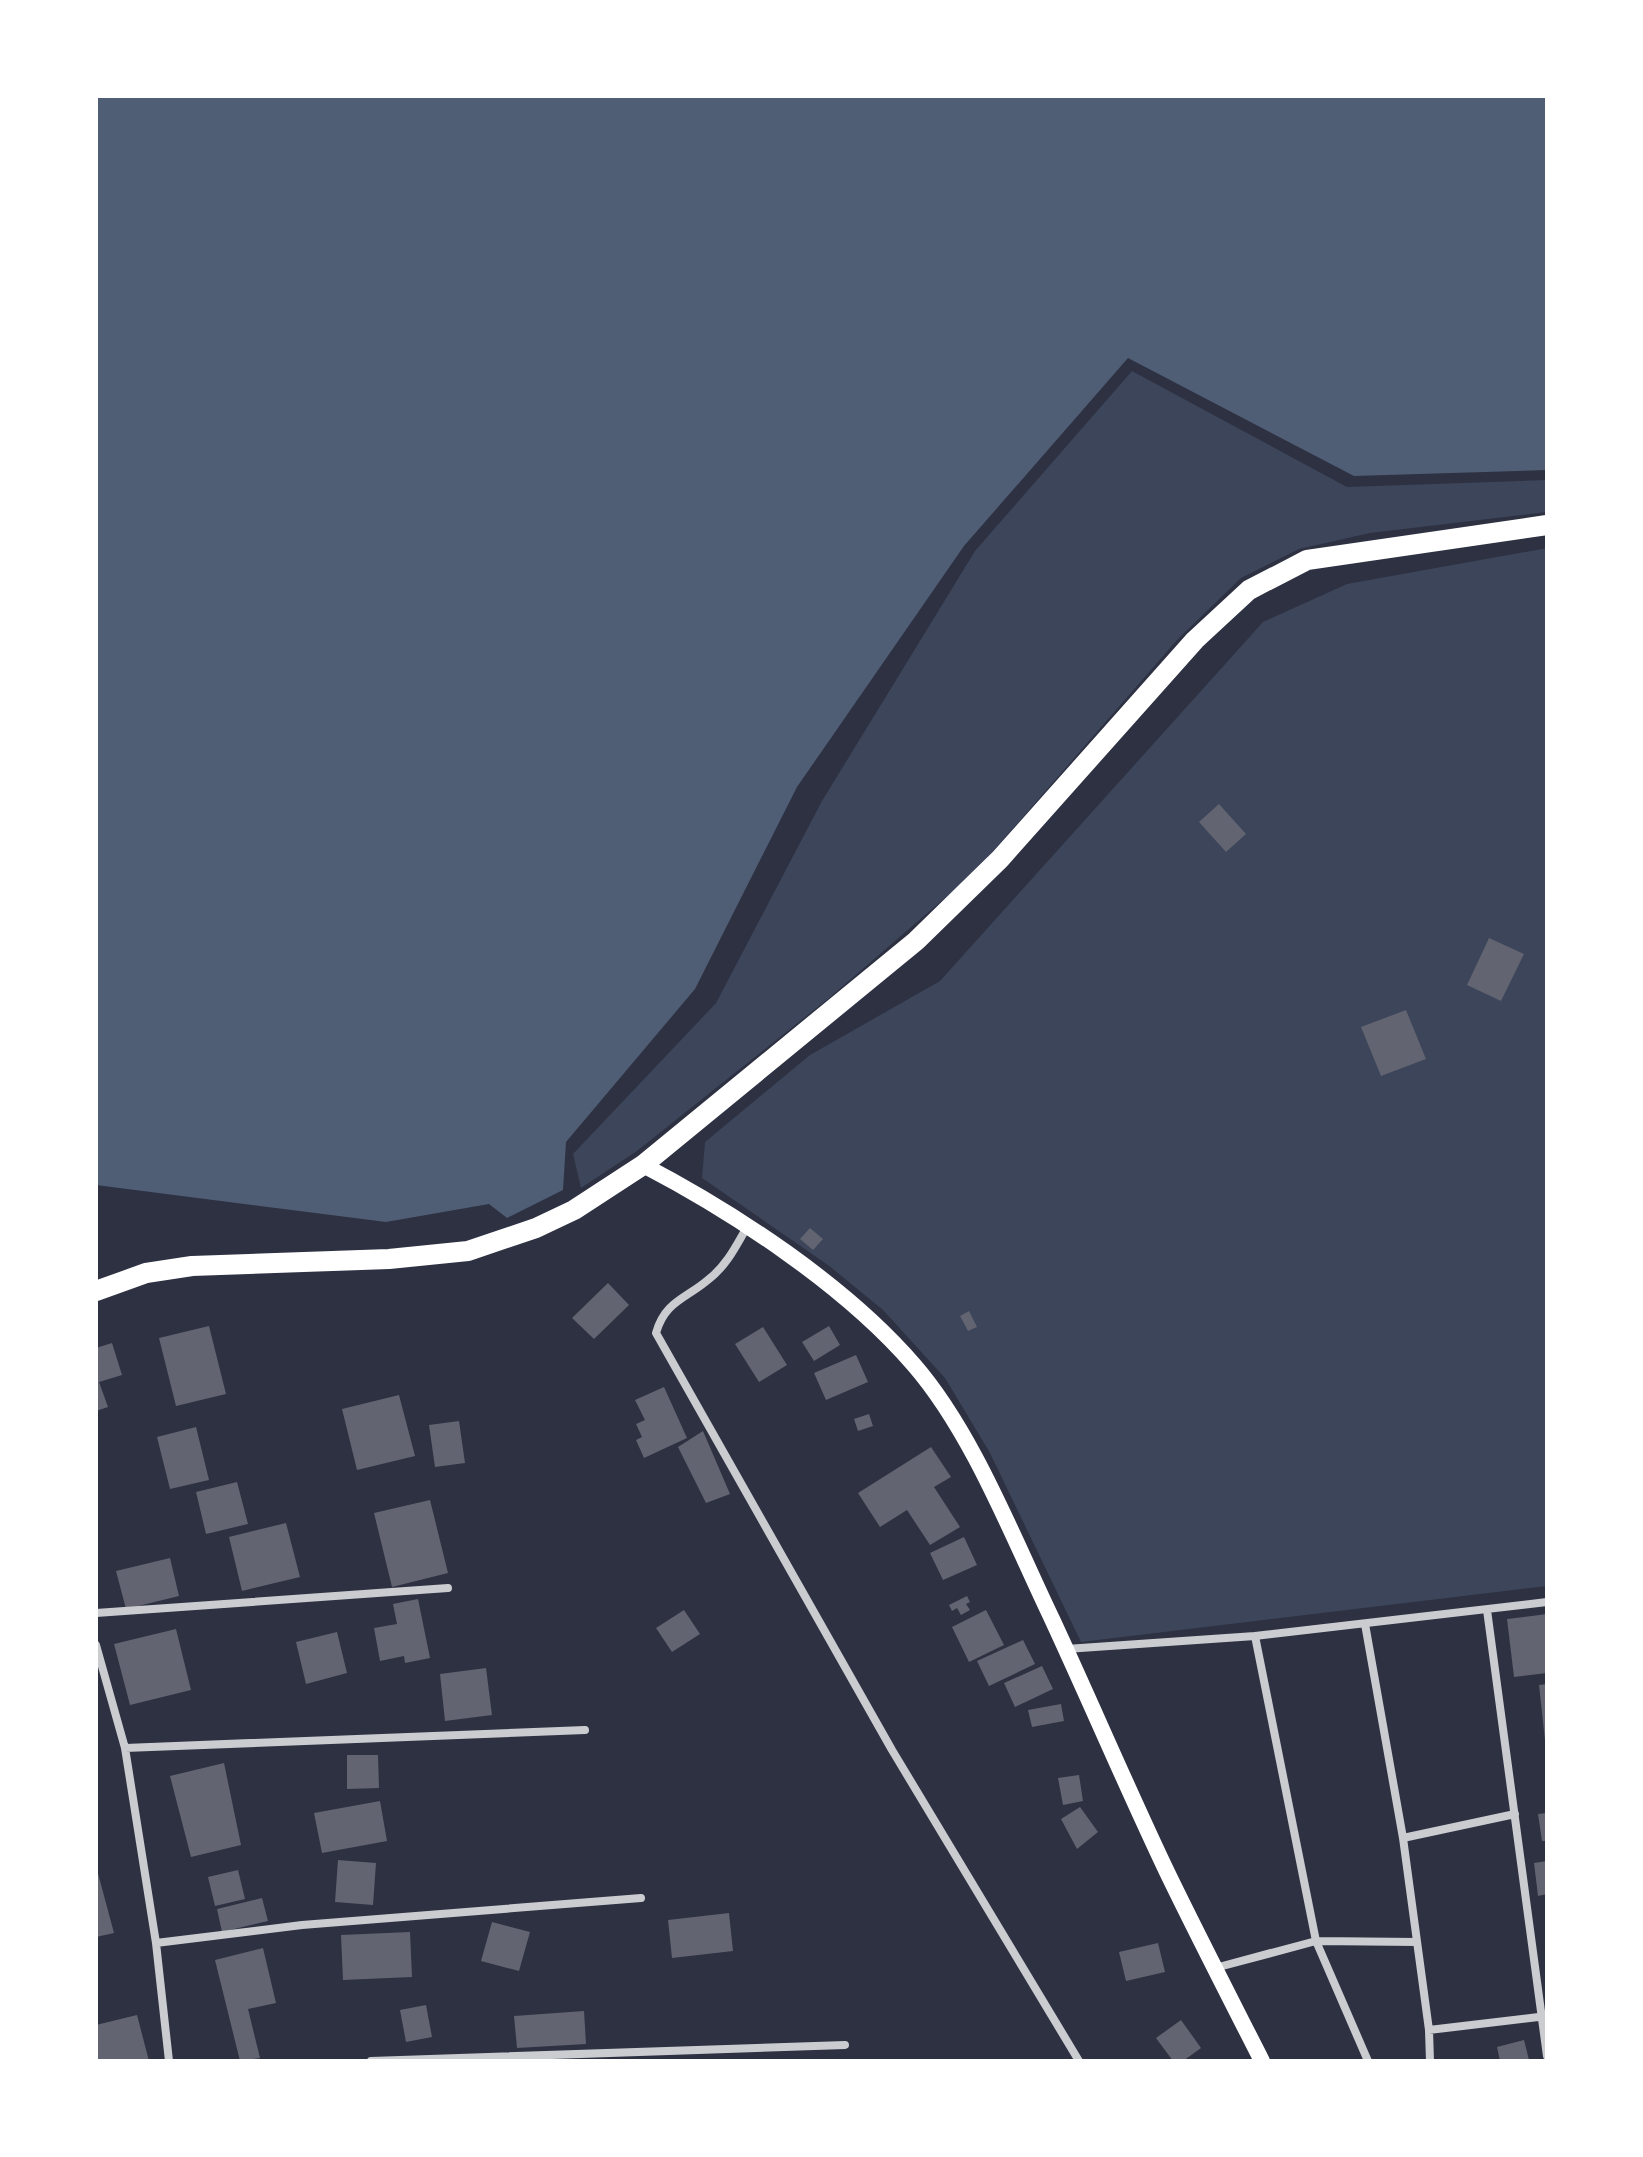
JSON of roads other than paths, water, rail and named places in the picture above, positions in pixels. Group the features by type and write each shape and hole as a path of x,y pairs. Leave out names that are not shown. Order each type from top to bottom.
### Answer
{"main road":[{"path":"96,1291 146,1273 182,1267 389,1259 468,1251 562,1216 643,1165 916,941 1000,859 1195,640 1249,590 1307,560 1547,525"},
{"path":"643,1165 747,1227 854,1307 890,1339 928,1382 974,1458 1066,1649 1167,1872 1262,2061"}],"street":[{"path":"747,1227 727,1262 709,1280 661,1315 656,1333 892,1750 1079,2061"},
{"path":"96,1613 448,1588"},
{"path":"1066,1649 1255,1636 1547,1602"},
{"path":"1487,1610 1545,2016 1547,2056"},
{"path":"1365,1624 1403,1838 1429,2030 1430,2061"},
{"path":"1255,1636 1316,1941 1368,2061"},
{"path":"96,1645 125,1748 156,1943 169,2061"},
{"path":"125,1748 585,1730"},
{"path":"1403,1838 1515,1814"},
{"path":"156,1943 302,1925 641,1898"},
{"path":"1215,1968 1316,1941 1417,1942"},
{"path":"1429,2030 1545,2016"},
{"path":"371,2061 845,2045"}]}
